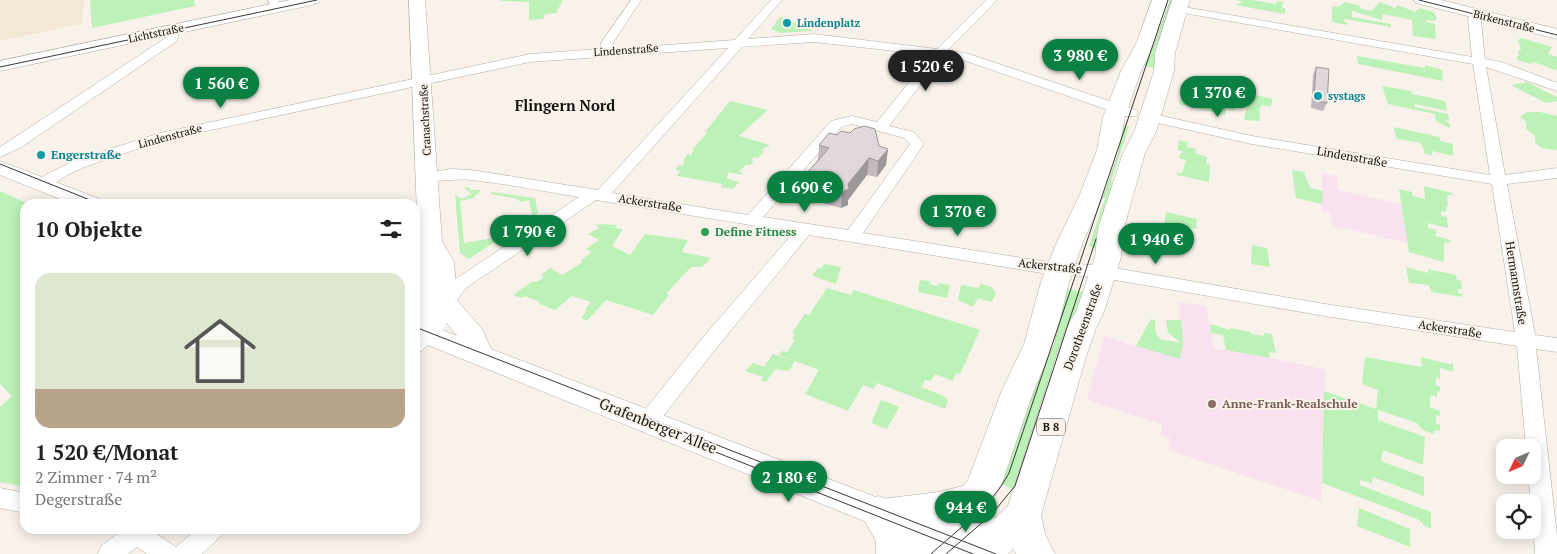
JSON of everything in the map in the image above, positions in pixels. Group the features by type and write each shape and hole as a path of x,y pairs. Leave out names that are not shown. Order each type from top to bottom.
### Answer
{"main road":[{"name":"Lichtstraße","path":"0,66 173,30 274,4 312,0"},
{"name":"Cranachstraße","path":"417,0 430,241 420,271"},
{"name":"Dorotheenstraße","path":"984,554 1023,515 1070,360 1081,328 1090,312 1108,257 1111,228 1126,178 1134,153 1146,132 1133,113 1132,70 1145,44 1161,0"},
{"name":"Birkenstraße","path":"1422,0 1557,34"},
{"name":"Dorotheenstraße","path":"935,548 978,496 1018,390 1039,344 1054,282 1092,194 1108,150 1110,132 1133,113 1164,71 1165,52 1180,4"},
{"path":"0,167 80,199"},
{"path":"1092,194 1099,206 1083,256 1103,272"},
{"name":"Cranachstraße","path":"430,241 442,261 444,302"},
{"name":"Cranachstraße","path":"420,279 426,286 420,321"},
{"path":"420,331 444,302 472,336 480,356"},
{"name":"Grafenberger Allee","path":"420,334 879,513 935,548 984,554"},
{"path":"895,554 894,538 879,513 947,505 978,496"},
{"name":"B 8","path":"978,496 975,515 976,527 984,554"},
{"path":"1023,515 1028,538 1036,554"}],"street":[{"path":"606,52 607,43 636,0"},
{"path":"444,302 460,284 598,195 741,42 777,0"},
{"path":"881,127 940,52 992,0"},
{"path":"1180,4 1498,65 1557,87"},
{"name":"Hermannstraße","path":"1476,14 1474,19 1480,62 1526,340 1547,554"},
{"path":"0,153 15,145 173,38 173,30"},
{"name":"Lindenstraße","path":"44,184 69,177 122,151 160,137 530,58 820,38 940,52 965,57 1133,113 1262,142 1469,177 1500,180 1557,172"},
{"path":"752,220 836,124 852,120 909,135 918,144 852,236"},
{"name":"Ackerstraße","path":"427,178 450,174 471,175 1042,267 1103,272 1325,310 1557,345"},
{"path":"647,422 707,346 805,229"},
{"path":"0,498 20,503"},
{"path":"110,554 132,534"},
{"path":"141,534 168,554"},
{"path":"185,554 207,534"}],"shaded area":[{"path":"0,0 84,0 82,24 0,41"},
{"path":"1322,173 1337,176 1338,190 1402,204 1408,243 1333,226 1330,213 1322,211"},
{"name":"Anne-Frank-Realschule","path":"1179,302 1206,306 1214,348 1308,365 1325,370 1321,501 1168,450 1170,438 1161,435 1162,424 1087,400 1104,336 1136,346 1183,343"}],"green space":[{"path":"90,0 194,0 195,6 92,28"},
{"path":"502,0 563,0 556,13 545,14 543,19 529,20 529,2"},
{"path":"1166,0 1176,0 1158,69 1139,65"},
{"path":"1235,0 1252,0 1276,4 1277,1 1283,2 1282,8 1285,8 1285,14 1235,5 1243,2"},
{"path":"1345,2 1371,11 1380,2 1395,8 1398,5 1415,12 1419,8 1434,12 1437,19 1435,21 1426,20 1426,22 1435,24 1436,37 1435,39 1413,36 1412,20 1382,14 1382,20 1352,11 1352,17 1391,24 1391,27 1345,19 1344,22 1347,22 1347,25 1332,22 1332,6 1339,7"},
{"path":"780,17 813,31 780,33 771,29"},
{"path":"1521,38 1552,47 1548,54 1557,57 1557,71 1534,62 1530,64 1517,60 1517,56 1519,56 1518,50 1521,50 1518,40"},
{"path":"1357,56 1425,68 1425,65 1442,70 1443,81 1358,64"},
{"path":"1195,81 1211,85 1212,81 1234,86 1234,83 1246,86 1243,92 1273,99 1270,107 1262,105 1259,110 1260,121 1244,120 1248,100 1240,98 1234,111 1226,109 1225,115 1179,104 1181,97 1191,99 1193,93 1209,94 1210,90 1194,87 1197,84"},
{"path":"1527,82 1557,97 1557,101 1546,103 1511,85"},
{"path":"1382,86 1411,91 1412,94 1445,101 1447,111 1415,104 1415,107 1448,114 1449,120 1446,120 1446,122 1450,124 1450,128 1436,121 1435,114 1388,104"},
{"path":"730,101 768,110 739,136 770,145 761,150 764,151 758,158 754,157 751,160 754,161 750,165 746,165 739,172 742,173 741,175 729,172 726,178 739,182 733,189 721,187 722,184 677,176 680,171 675,170 679,165 682,166 688,154 691,155 694,150 692,150 707,133 705,132"},
{"path":"1527,112 1540,112 1557,116 1557,150 1541,148 1535,142 1535,136 1526,129 1526,122 1520,117"},
{"path":"1124,125 1129,127 1111,182 1117,184 1096,249 1089,246 1105,198 1099,196"},
{"path":"1393,127 1440,137 1440,141 1453,144 1453,156 1432,151 1432,155 1425,154 1421,143 1397,139"},
{"path":"1177,140 1188,142 1187,147 1196,149 1195,153 1207,157 1206,163 1210,165 1209,182 1177,175 1177,173 1182,173 1186,160 1179,158 1181,153 1184,152 1177,150 1179,142"},
{"path":"1292,170 1304,172 1310,188 1323,191 1322,204 1296,198"},
{"path":"1424,186 1452,193 1453,195 1447,195 1448,207 1446,206 1446,212 1441,211 1441,216 1447,217 1448,228 1428,223 1428,228 1436,230 1436,236 1450,240 1450,243 1444,242 1444,262 1409,252 1399,189 1412,192 1413,196 1425,199"},
{"path":"463,187 471,188 470,190 481,190 474,198 460,201 464,243 499,237 498,224 532,215 529,200 520,202 518,199 491,194 491,192 535,198 538,213 469,259 460,253 455,194 461,199 472,194"},
{"path":"0,191 20,200 20,486 0,482 0,407 12,396 0,384"},
{"path":"1166,212 1197,219 1196,229 1187,227 1187,230 1179,226 1180,246 1175,245 1177,255 1159,252 1162,258 1149,255 1149,249 1143,247 1143,243 1155,245 1159,230 1163,231"},
{"path":"599,224 617,225 615,228 623,229 612,246 630,255 645,234 688,240 682,252 711,258 702,267 691,267 666,294 669,295 653,315 606,300 587,321 581,318 591,302 572,296 555,310 525,296 522,298 513,295 533,281 537,282 544,277 541,275 550,268 562,275 583,262 581,260 592,252 586,249 599,240 588,234 599,228 596,226"},
{"path":"1252,245 1267,248 1270,267 1251,264"},
{"path":"824,264 841,267 836,284 812,276"},
{"path":"1406,267 1428,273 1428,269 1456,275 1457,280 1461,281 1462,289 1458,289 1458,293 1462,294 1463,297 1432,292 1428,285 1409,283"},
{"path":"920,280 930,281 930,284 938,286 939,283 950,285 947,298 918,292"},
{"path":"980,284 992,287 996,294 991,302 978,298 973,307 958,300 961,285 979,288"},
{"path":"827,288 851,295 854,290 980,330 960,374 956,373 953,381 935,374 931,381 925,380 921,387 944,396 948,401 945,409 877,383 873,389 863,385 848,411 805,394 819,370 779,355 782,351 787,352 795,340 792,339 795,334 792,333 805,314 809,315"},
{"path":"1067,289 1088,293 1015,491 999,482"},
{"path":"1151,319 1155,320 1156,334 1160,339 1181,343 1168,333 1166,320 1181,320 1183,343 1180,359 1136,346"},
{"path":"1210,324 1230,330 1230,328 1251,332 1251,334 1264,336 1264,333 1272,334 1276,353 1269,352 1270,358 1226,350 1223,335 1211,333"},
{"path":"773,354 795,361 789,371 775,369 766,382 761,381 763,377 745,371 753,363 764,367"},
{"path":"1365,357 1422,367 1421,357 1449,364 1453,363 1453,372 1440,368 1440,379 1436,377 1436,385 1440,387 1440,392 1437,391 1437,397 1430,395 1430,407 1440,411 1440,416 1436,415 1436,423 1440,425 1440,431 1435,430 1434,434 1422,430 1417,423 1378,410 1378,420 1425,437 1423,465 1383,450 1381,461 1424,477 1424,496 1373,477 1372,483 1360,480 1360,485 1431,512 1431,529 1417,519 1322,483 1324,391 1376,409 1378,390 1362,384"},
{"path":"881,400 899,407 887,429 871,423"},
{"path":"1359,508 1410,529 1410,547 1357,526"}],"building":[{"path":"1316,67 1329,69 1327,103 1314,100"},
{"path":"864,126 875,129 879,146 888,149 878,161 869,158 848,184 849,189 842,192 801,180 829,148 819,145 829,133 837,135 841,131 850,133 854,129"}],"tram line":[{"path":"0,67 317,0"},
{"path":"951,536 984,507 1009,473 1168,0"},
{"path":"1419,0 1557,35"},
{"path":"0,164 88,199"},
{"path":"962,541 992,514 1015,486 1096,239"},
{"path":"420,329 951,536"},
{"path":"713,451 944,543"},
{"path":"944,543 951,536"},
{"path":"951,536 962,541"},
{"path":"954,547 962,541"},
{"path":"962,541 996,554"},
{"path":"931,554 944,543"},
{"path":"944,543 954,547"},
{"path":"946,554 954,547"},
{"path":"954,547 973,554"}],"place":[{"name":"Lindenplatz","path":"787,23"},
{"name":"systags","path":"1318,96"},
{"name":"Engerstraße","path":"41,155"},
{"name":"Define Fitness","path":"705,232"},
{"name":"Anne-Frank-Realschule","path":"1212,404"}],"district":[{"name":"Flingern Nord","path":"565,106"}]}
